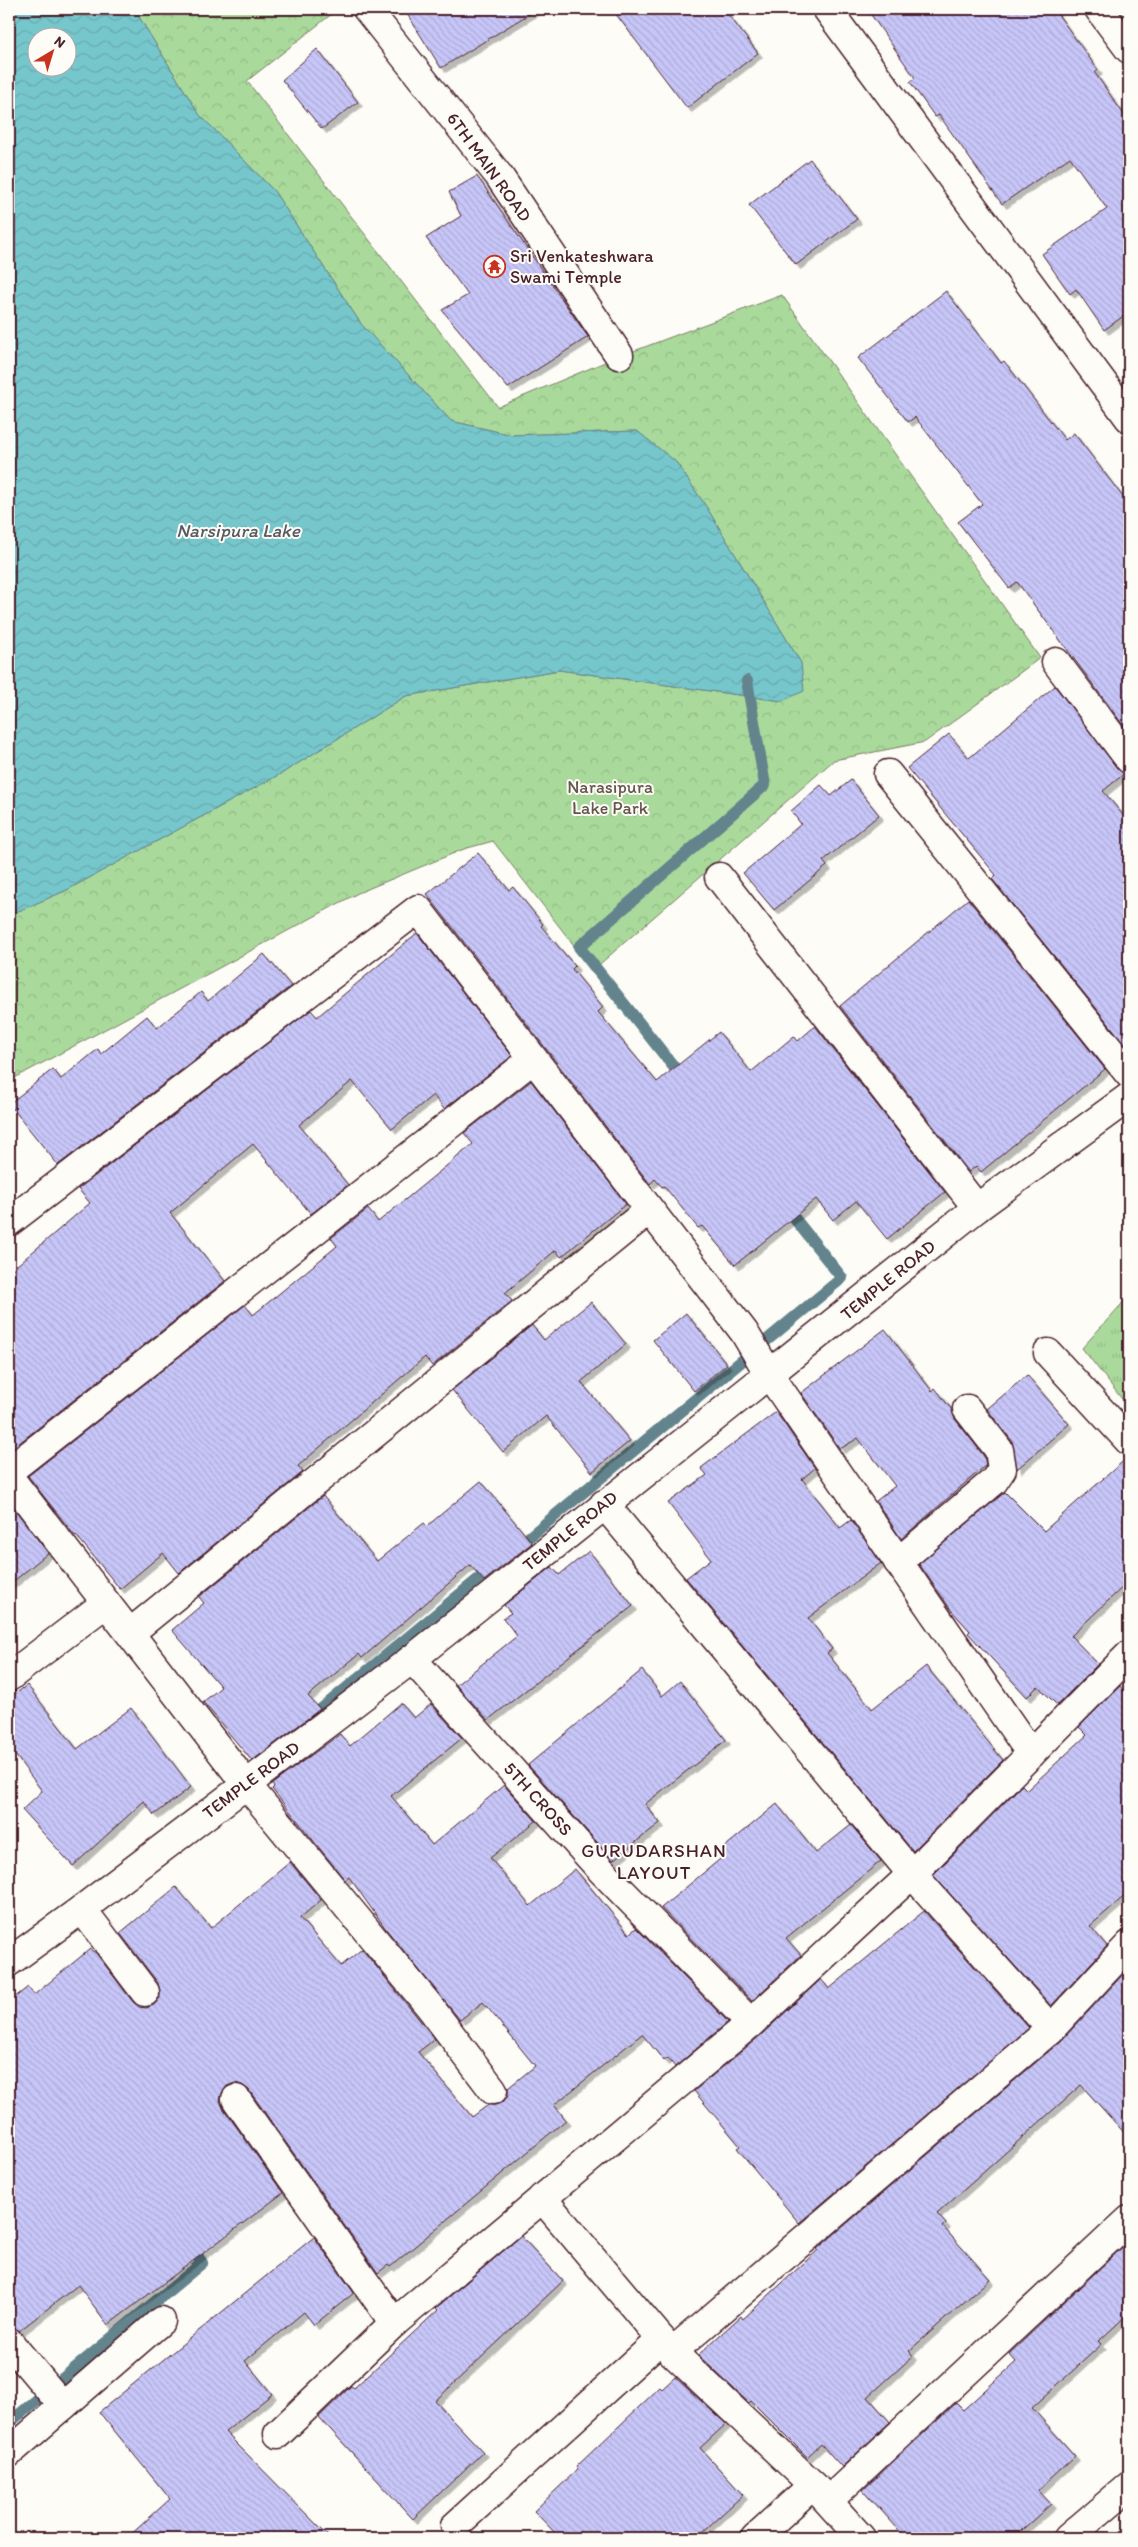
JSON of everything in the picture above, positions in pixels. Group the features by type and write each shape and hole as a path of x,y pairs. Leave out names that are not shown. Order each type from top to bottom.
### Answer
{"street":[{"name":"6TH MAIN ROAD","path":"367,9 499,176 619,355"},
{"path":"827,9 1129,418"},
{"path":"1099,9 1129,49"},
{"path":"1056,662 1129,760"},
{"path":"888,774 1129,1074"},
{"path":"718,877 978,1208"},
{"path":"9,1222 418,909 744,1332 766,1369 1031,1754"},
{"path":"9,1471 533,1059"},
{"name":"TEMPLE ROAD","path":"9,1962 269,1768 412,1658 604,1504 766,1369 978,1208 1129,1097"},
{"path":"130,1633 650,1210"},
{"path":"1048,1353 1129,1441"},
{"path":"898,1562 994,1482 1002,1469 999,1450 968,1410"},
{"path":"9,1478 246,1784 430,2007 493,2090"},
{"path":"604,1504 912,1874 1052,2029"},
{"path":"9,1677 106,1603"},
{"path":"278,2434 394,2323 751,2023 912,1874 1129,1655"},
{"name":"5TH CROSS","path":"412,1658 602,1871 751,2023"},
{"path":"82,1909 145,1992"},
{"path":"455,2526 666,2346 1052,2029 1129,1945"},
{"path":"236,2099 394,2323"},
{"path":"542,2198 666,2346 821,2493 861,2538"},
{"path":"755,2538 821,2493 1129,2220"},
{"path":"9,2454 62,2405 161,2321"},
{"path":"9,2342 62,2405"},
{"path":"1068,2538 1129,2486"}],"green space":[{"name":"Narasipura Lake Park","path":"134,9 338,9 247,81 498,407 605,362 782,295 1040,658 925,742 834,760 593,970 493,841 464,849 358,893 9,1081 9,915 65,891 284,772 406,696 559,670 782,701 801,663 707,508 676,462 637,431 512,435 451,421 361,324 274,191 199,114"},
{"path":"1129,1296 1129,1408 1082,1348"}],"water":[{"name":"Narsipura Lake","path":"9,9 134,9 199,114 274,191 361,324 451,421 512,435 637,431 676,462 707,508 801,663 804,691 782,701 559,670 406,696 284,772 65,891 9,915"}],"building":[{"path":"404,9 537,9 441,68"},
{"path":"612,9 724,9 758,53 687,108"},
{"path":"867,9 1054,9 1098,70 1095,73 1129,122 1129,312 1104,330 1076,289 1070,294 1042,254 1107,209 1070,157 1002,204 939,115 935,117 910,82 915,78"},
{"path":"317,49 358,102 322,129 282,80"},
{"path":"810,159 857,219 796,265 749,205"},
{"name":"Sri Venkateshwara Swami Temple","path":"477,176 588,337 508,388 442,310 468,295 426,238 461,216 449,192"},
{"path":"946,291 1001,363 1004,361 1065,440 1074,433 1129,505 1129,733 1017,582 1009,588 958,522 982,504 915,417 908,422 858,358"},
{"path":"1055,686 1117,768 1124,774 1103,791 1129,822 1129,1049 992,879 996,875 907,768 949,734 969,758"},
{"path":"851,780 879,815 823,861 827,866 774,910 743,873 801,824 791,811 821,785 831,796"},
{"path":"478,853 509,890 513,887 543,924 541,926 575,966 572,969 603,1007 598,1012 657,1082 719,1032 751,1072 794,1036 798,1041 815,1026 945,1192 887,1239 856,1201 833,1220 816,1199 735,1265 702,1226 698,1228 664,1186 662,1187 655,1179 650,1184 427,894"},
{"path":"968,899 1105,1069 981,1172 976,1166 969,1172 840,1006"},
{"path":"417,933 512,1056 444,1109 433,1095 392,1129 352,1081 299,1125 348,1185 311,1214 253,1144 170,1213 225,1281 9,1451 9,1272 90,1203 78,1189 311,1010 317,1017"},
{"path":"264,954 291,986 58,1165 9,1104 53,1069 61,1079 98,1049 101,1054 147,1016 157,1028 201,992 208,1001"},
{"path":"531,1081 626,1204 561,1257 556,1250 505,1293 512,1301 432,1366 425,1357 298,1466 303,1472 179,1573 163,1553 120,1589 28,1476 245,1305 253,1315 337,1246 331,1238 368,1209 378,1222 473,1144 464,1133"},
{"path":"591,1302 626,1344 581,1382 630,1441 592,1472 546,1416 503,1452 452,1390 532,1325 544,1340"},
{"path":"686,1313 727,1364 694,1391 653,1340"},
{"path":"885,1329 932,1391 935,1388 952,1410 955,1419 984,1456 986,1465 901,1539 876,1501 895,1486 858,1438 840,1449 801,1393"},
{"path":"1027,1375 1069,1424 1017,1469 1012,1441 987,1409"},
{"path":"776,1412 815,1468 802,1479 840,1528 851,1520 881,1563 808,1618 832,1649 827,1653 872,1709 926,1666 1003,1760 913,1851 686,1578 711,1559 668,1503 707,1475 701,1468"},
{"path":"1129,1456 1129,1581 1071,1636 1098,1664 1057,1705 1038,1686 1027,1697 968,1633 970,1631 952,1611 919,1564 1005,1492 1044,1531"},
{"path":"481,1481 532,1543 484,1581 470,1565 362,1658 359,1654 308,1696 320,1709 252,1761 203,1702 221,1687 172,1630 204,1603 199,1597 323,1496 377,1561 424,1523 427,1526"},
{"path":"9,1502 48,1553 9,1585"},
{"path":"589,1551 633,1606 488,1720 456,1685 517,1636 503,1618 511,1613 504,1605 552,1567 559,1575"},
{"path":"642,1670 662,1696 680,1681 726,1740 645,1804 660,1823 613,1860 528,1765"},
{"path":"27,1685 77,1749 131,1708 191,1787 154,1815 144,1801 73,1866 22,1810 42,1791 9,1747 9,1699"},
{"path":"1120,1686 1129,1696 1129,1892 1090,1926 1107,1946 1051,2006 933,1875 1022,1785 1027,1790 1087,1735 1079,1727"},
{"path":"401,1703 414,1718 431,1704 462,1738 391,1796 432,1845 504,1785 536,1821 490,1858 530,1906 575,1869 629,1934 636,1928 728,2022 675,2067 668,2058 664,2061 642,2034 554,2105 566,2120 390,2267 388,2265 378,2273 249,2090 235,2083 227,2086 220,2100 223,2108 283,2193 108,2325 78,2285 19,2331 9,2327 9,2002 28,1987 34,1995 90,1949 96,1953 133,2002 139,2007 146,2008 154,2005 160,1998 158,1983 120,1933 176,1887 211,1928 290,1862 321,1900 300,1918 341,1966 362,1949 435,2039 418,2052 472,2117 488,2105 503,2102 508,2096 508,2088 535,2066 483,2002 460,2020 386,1929 349,1877 345,1880 272,1789 274,1787 272,1784 340,1734 350,1746"},
{"path":"777,1804 816,1853 851,1825 881,1861 786,1938 801,1955 752,2001 661,1908 725,1855 721,1850"},
{"path":"924,1911 1029,2028 799,2223 737,2148 740,2146 694,2091 761,2035 821,1979 829,1989"},
{"path":"1128,1969 1129,2138 1081,2085 937,2214 946,2224 943,2227 990,2279 909,2351 913,2356 868,2397 890,2422 842,2467 821,2444 807,2457 751,2401 749,2403 698,2355 741,2316 743,2319 817,2249 1061,2041"},
{"path":"521,2236 563,2281 435,2401 483,2452 413,2519 319,2417 351,2386 354,2388 438,2310 436,2308"},
{"path":"314,2237 354,2293 314,2325 304,2312 245,2361 272,2394 225,2432 330,2538 127,2538 170,2499 99,2412"},
{"path":"1129,2241 1129,2313 1099,2341 1102,2344 1032,2408 1075,2456 1038,2490 1051,2504 1013,2538 906,2538 863,2490 956,2403 963,2410 1016,2362 1009,2354"},
{"path":"675,2377 726,2424 700,2448 743,2495 696,2538 560,2538 534,2511 578,2469 576,2467 660,2387 662,2389"}],"waterway":[{"path":"685,1081 579,947 765,785 747,681"},
{"path":"516,1548 842,1278 783,1204"},
{"path":"285,1739 493,1567"},
{"path":"9,2423 202,2263 190,2244"}],"place":[{"name":"Sri Venkateshwara Swami Temple","path":"494,266"}],"district":[{"name":"GURUDARSHAN LAYOUT","path":"654,1861"}]}
